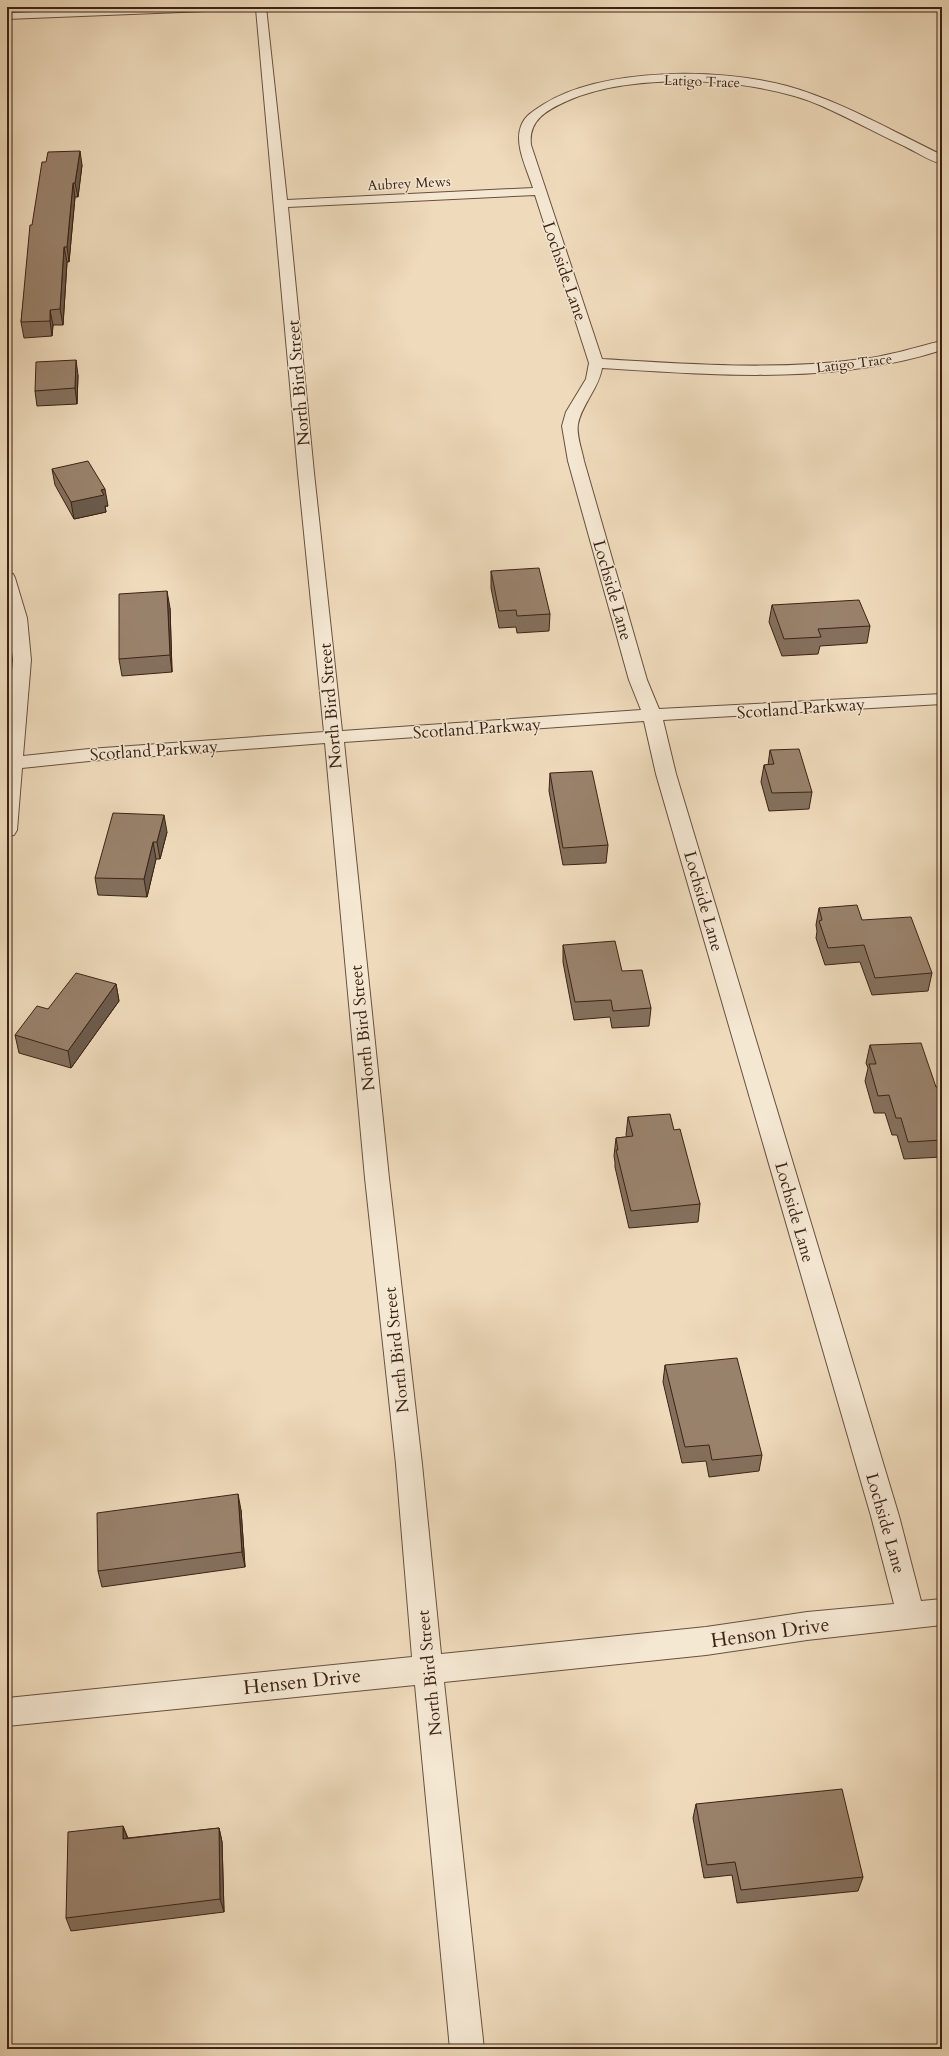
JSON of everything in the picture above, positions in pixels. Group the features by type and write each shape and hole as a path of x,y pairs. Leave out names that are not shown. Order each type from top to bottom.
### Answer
{"street":[{"path":"7,16 252,7"},
{"name":"North Bird Street","path":"261,7 377,1178 409,1464 428,1668 467,2049"},
{"name":"Latigo Trace","path":"538,191 524,145 524,136 527,125 534,115 557,101 579,91 621,82 704,78 729,79 784,89 825,103 939,156"},
{"name":"Aubrey Mews","path":"280,204 538,191"},
{"name":"Lochside Lane","path":"538,191 596,363 593,379 574,412 570,426 576,461 638,680 652,715 666,774 882,1509 911,1615"},
{"name":"Latigo Trace","path":"596,363 719,370 823,367 902,357 942,345"},
{"path":"7,578 18,618 22,660 7,830"},
{"name":"Scotland Parkway","path":"13,763 90,755 333,737 652,715 716,713 942,698"},
{"name":"Henson Drive","path":"597,1652 706,1641 807,1626 942,1612"},
{"name":"Hensen Drive","path":"7,1712 597,1652"}],"building":[{"path":"80,151 75,183 73,183 67,247 64,247 60,309 50,310 50,321 21,322 30,225 32,225 42,162 46,162 48,152"},
{"path":"76,360 75,388 35,391 36,362"},
{"path":"88,461 105,489 101,490 104,495 71,502 52,469"},
{"path":"539,568 550,614 517,616 516,610 499,611 491,571"},
{"path":"167,591 170,655 119,659 119,594"},
{"path":"859,600 870,626 818,629 821,637 784,639 772,605"},
{"path":"799,749 812,792 772,793 764,765 774,764 770,750"},
{"path":"592,771 608,845 563,848 550,773"},
{"path":"113,813 164,815 157,842 153,842 144,879 95,878"},
{"path":"857,905 862,920 911,917 932,973 875,978 864,945 828,948 819,921 822,920 819,908"},
{"path":"615,941 622,971 642,970 651,1008 613,1011 611,1000 575,1002 563,945"},
{"path":"76,973 116,984 68,1051 15,1035 37,1006 48,1009"},
{"path":"921,1043 936,1087 942,1086 942,1140 908,1142 901,1118 896,1118 889,1095 878,1096 869,1064 876,1064 870,1045"},
{"path":"670,1114 674,1130 680,1129 700,1204 631,1211 616,1150 618,1150 616,1138 633,1136 628,1117"},
{"path":"737,1358 762,1455 712,1460 709,1445 685,1447 665,1365"},
{"path":"238,1494 242,1552 98,1571 97,1513"},
{"path":"842,1789 863,1877 741,1890 735,1862 707,1865 696,1804"},
{"path":"123,1826 123,1839 219,1828 220,1899 66,1918 68,1832"}]}
